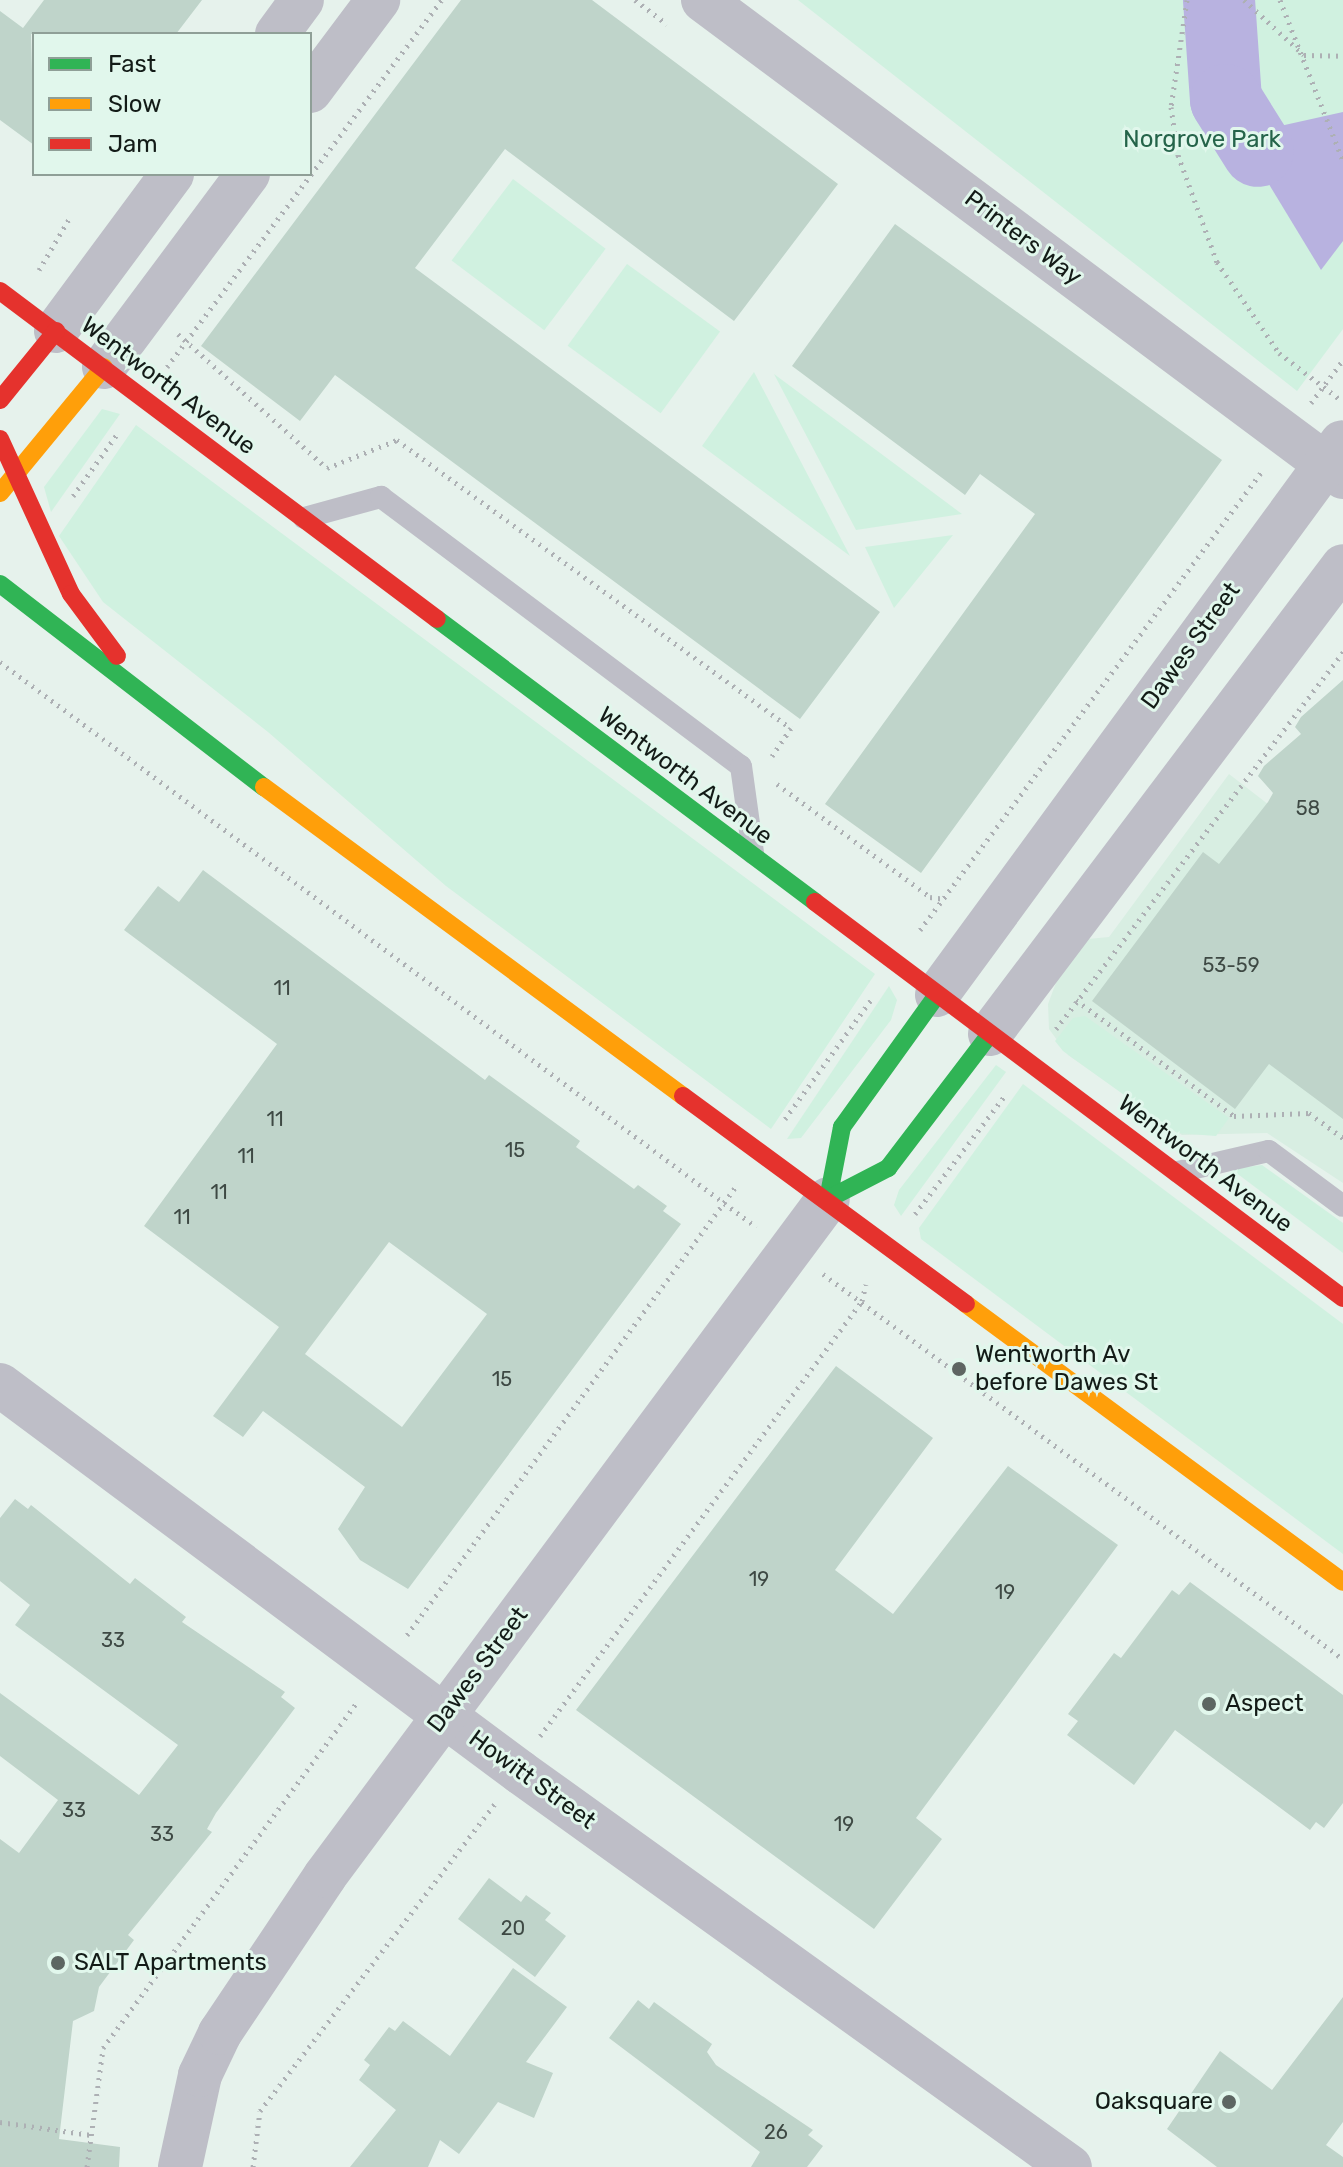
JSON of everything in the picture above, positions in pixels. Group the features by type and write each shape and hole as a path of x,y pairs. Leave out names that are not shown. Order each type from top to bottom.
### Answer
{"main road":[{"name":"Wentworth Avenue","path":"0,291 1343,1298"},
{"path":"0,400 56,331"},
{"path":"0,493 15,481 104,367"},
{"path":"0,439 15,481 82,611 155,706"},
{"path":"0,584 155,706 762,1150 1343,1582"},
{"path":"828,1199 842,1127 937,995"},
{"path":"828,1199 888,1168 990,1034"}],"street":[{"path":"278,32 302,0"},
{"path":"312,88 378,0"},
{"name":"Printers Way","path":"703,0 1337,460"},
{"path":"104,367 246,176"},
{"path":"56,331 163,186 204,232"},
{"name":"Dawes Street","path":"937,995 1040,853 1337,460"},
{"path":"990,1034 1343,566"},
{"path":"1040,853 1096,893"},
{"name":"Dawes Street","path":"180,2167 200,2075 220,2033 445,1715 828,1199"},
{"name":"Howitt Street","path":"0,1385 520,1772 1070,2167"}],"lane":[{"path":"302,518 381,497 741,766 753,857"},
{"path":"1177,1172 1269,1151 1343,1206"}],"path":[{"path":"312,173 442,0"},
{"path":"1187,0 1171,107 1178,155 1217,262 1245,309 1279,353 1343,401"},
{"path":"1244,0 1279,37 1304,55 1343,56"},
{"path":"1280,0 1310,69 1343,161"},
{"path":"43,535 310,176"},
{"path":"59,245 69,219"},
{"path":"1324,385 1343,360"},
{"path":"87,2167 103,2048 723,1205 896,964 1253,485"},
{"path":"253,2167 260,2111 520,1772 556,1708 862,1301 890,1246 1343,652"},
{"path":"0,662 723,1205"},
{"path":"1078,1001 1234,1116 1309,1113 1343,1138"},
{"path":"862,1301 1343,1659"},
{"path":"0,2122 91,2135"}],"shaded area":[{"path":"1343,112 1343,241 1321,270 1239,135"},
{"path":"1229,774 1343,862 1343,1183 1267,1133 1182,1135 1068,1055 1049,1029 1048,1004 1057,980 1088,939 1109,937"}],"green space":[{"name":"Norgrove Park","path":"798,0 1343,0 1343,329 1297,391"},
{"path":"513,179 606,249 544,330 452,260"},
{"path":"627,264 720,332 661,413 568,346"},
{"path":"754,372 850,556 702,446"},
{"path":"774,374 962,514 856,530"},
{"path":"102,409 120,414 51,512 44,487"},
{"path":"136,425 875,974 771,1129 446,886 268,732 103,602 59,536"},
{"path":"953,535 894,608 865,547"},
{"path":"889,986 897,1000 891,1020 801,1138 787,1139"},
{"path":"1085,1016 1229,1118 1216,1136 1177,1133 1063,1051 1055,1041 1073,1018"},
{"path":"996,1065 1006,1072 901,1216 894,1205 899,1190"},
{"path":"1023,1084 1343,1324 1343,1554 921,1239 919,1228"},
{"path":"1262,1165 1343,1223 1343,1253 1231,1169"}],"building":[{"path":"44,0 202,0 178,32 32,32 32,144 0,120 0,11 23,28"},
{"path":"461,0 592,0 838,184 734,321 505,149 415,268 880,612 800,719 335,375 300,421 201,346"},
{"path":"895,224 1222,460 921,873 825,804 1035,514 980,474 965,495 792,366"},
{"path":"1343,680 1343,1119 1269,1064 1235,1109 1092,1001 1203,852 1219,864 1268,802 1273,793 1258,776 1264,766 1301,734 1295,727 1301,717"},
{"path":"203,870 485,1080 489,1075 580,1141 576,1147 634,1189 638,1185 667,1206 663,1211 681,1224 408,1589 360,1560 338,1529 365,1487 263,1411 243,1437 213,1416 279,1327 144,1226 277,1044 124,930 158,886 179,902","holes":["389,1242 487,1314 402,1427 305,1354"]},
{"path":"836,1366 933,1438 835,1570 893,1614 1008,1466 1118,1545 916,1818 942,1839 874,1929 576,1710"},
{"path":"15,1499 28,1509 31,1505 130,1584 135,1578 186,1617 182,1622 285,1692 281,1697 295,1708 216,1813 207,1829 212,1832 128,1935 134,1940 99,1987 94,2011 73,2021 59,2139 120,2147 119,2167 0,2167 0,1839 19,1853 58,1800 0,1756 0,1693 139,1795 178,1745 15,1625 30,1605 0,1581 0,1518"},
{"name":"Aspect","path":"1190,1582 1343,1695 1343,1803 1324,1828 1316,1822 1310,1830 1175,1730 1134,1785 1067,1735 1078,1721 1068,1714 1114,1653 1121,1658 1172,1590 1179,1595"},
{"path":"489,1878 521,1902 526,1895 551,1913 545,1920 566,1936 535,1977 458,1919"},
{"path":"513,1968 567,2007 526,2062 553,2073 534,2118 498,2102 459,2154 440,2140 428,2167 350,2167 396,2110 359,2080 370,2065 364,2060 389,2027 395,2031 403,2021 450,2056"},
{"name":"Oaksquare","path":"1343,1997 1343,2122 1326,2145 1343,2157 1343,2167 1217,2167 1167,2129 1220,2051 1272,2090"},
{"path":"638,2000 649,2009 654,2002 712,2044 707,2052 716,2065 813,2130 808,2135 823,2146 807,2167 751,2167 760,2152 609,2038"}],"waterway":[{"path":"1219,0 1226,100 1258,151"}],"traffic: fast":[{"path":"0,584 264,787"},
{"path":"437,619 815,902"},
{"path":"937,995 842,1127 828,1199 888,1168 990,1034"}],"traffic: slow":[{"path":"0,493 104,367"},
{"path":"264,787 683,1096"},
{"path":"966,1304 1343,1582"}],"traffic: jam":[{"path":"0,291 437,619"},
{"path":"0,400 56,331"},
{"path":"0,439 71,594 117,656"},
{"path":"815,902 1343,1298"},
{"path":"683,1096 966,1304"}],"place":[{"name":"Wentworth Av before Dawes St","path":"959,1369"},
{"name":"Aspect","path":"1209,1704"},
{"name":"SALT Apartments","path":"58,1963"},
{"name":"Oaksquare","path":"1229,2102"}]}
